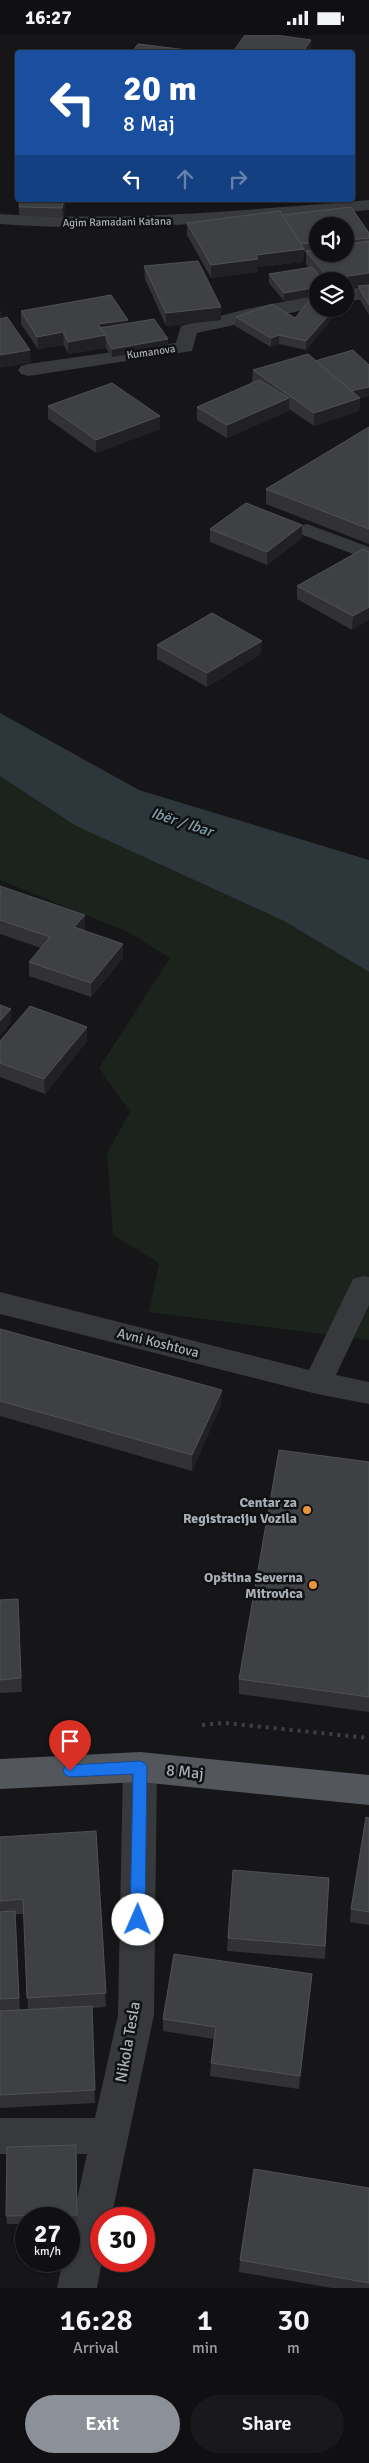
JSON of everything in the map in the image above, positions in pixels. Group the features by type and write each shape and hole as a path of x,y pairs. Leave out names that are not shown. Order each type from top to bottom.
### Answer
{"main road":[{"name":"8 Maj","path":"0,1774 140,1767 369,1790"}],"street":[{"name":"Agim Ramadani Katana","path":"0,219 33,222 160,222 233,208 369,205"},
{"path":"354,294 369,292"},
{"name":"Kumanova","path":"28,370 185,347 188,330 247,315 309,303"},
{"path":"307,530 369,554"},
{"path":"317,1383 363,1287 369,1288"},
{"name":"Avni Koshtova","path":"0,1303 317,1383 369,1393"},
{"name":"Nikola Tesla","path":"77,2288 136,2015 140,1767"},
{"path":"0,2136 110,2136"}],"shaded area":[{"path":"0,776 76,826 284,921 369,972 369,1340 149,1312 159,1263 113,1235 107,1153 130,1112 99,1068 170,958 130,933 0,880"}],"water":[{"name":"Ibër / Ibar","path":"0,713 139,790 369,860 369,972 284,921 76,826 0,776"}],"building":[{"path":"245,35 276,35 311,40 304,50 234,50"},
{"path":"138,44 188,50 133,50"},
{"path":"20,202 64,202 62,208 19,207"},
{"path":"351,207 369,233 369,238 354,239 354,217 309,217 309,243 301,244 282,215"},
{"path":"280,211 304,249 256,255 258,259 211,265 187,223"},
{"path":"369,241 369,273 354,275 354,272 323,272 315,262 354,262 354,244"},
{"path":"198,261 221,307 166,313 144,266"},
{"path":"312,267 316,272 309,272 309,289 284,293 269,274"},
{"path":"369,285 369,305 358,286"},
{"path":"111,295 128,320 98,324 106,335 68,342 63,332 37,337 21,311"},
{"path":"309,301 309,317 327,317 306,341 279,335 271,338 236,317 272,304 295,318"},
{"path":"7,317 30,350 0,355 0,319"},
{"path":"154,319 168,339 112,349 106,339 106,335 100,328"},
{"path":"353,350 369,365 369,387 351,391 315,361"},
{"path":"308,354 360,398 314,413 253,370"},
{"path":"259,380 289,398 227,425 197,407"},
{"path":"112,383 160,416 96,440 48,406"},
{"path":"369,427 369,529 266,489"},
{"path":"246,503 302,525 267,552 210,529"},
{"path":"363,549 369,552 369,607 353,616 297,586"},
{"path":"212,613 262,641 207,673 157,645"},
{"path":"0,886 85,915 74,927 123,944 91,983 29,962 50,937 0,920"},
{"path":"0,1005 11,1009 0,1021"},
{"path":"30,1006 87,1027 44,1079 0,1063 0,1041"},
{"path":"0,1329 222,1390 192,1455 0,1401"},
{"name":"Opština Severna Mitrovica","path":"279,1450 369,1462 369,1697 239,1679"},
{"path":"18,1599 21,1678 0,1680 0,1600"},
{"path":"366,1817 369,1818 369,1912 351,1909"},
{"path":"96,1831 106,1993 27,1998 23,1899 0,1901 0,1837"},
{"path":"233,1870 329,1878 325,1946 228,1938"},
{"path":"15,1911 19,1998 0,1999 0,1912"},
{"path":"174,1954 312,1974 300,2076 211,2063 216,2027 163,2019"},
{"path":"92,2006 95,2090 0,2095 0,2011"},
{"path":"76,2145 77,2207 15,2207 15,2216 6,2216 7,2147"},
{"path":"254,2169 369,2188 369,2283 240,2260"}],"place":[{"name":"Centar za Registraciju Vozila","path":"307,1510"},
{"name":"Opština Severna Mitrovica","path":"313,1585"}],"route":[{"path":"70,1771 140,1767 138,1920"}]}
